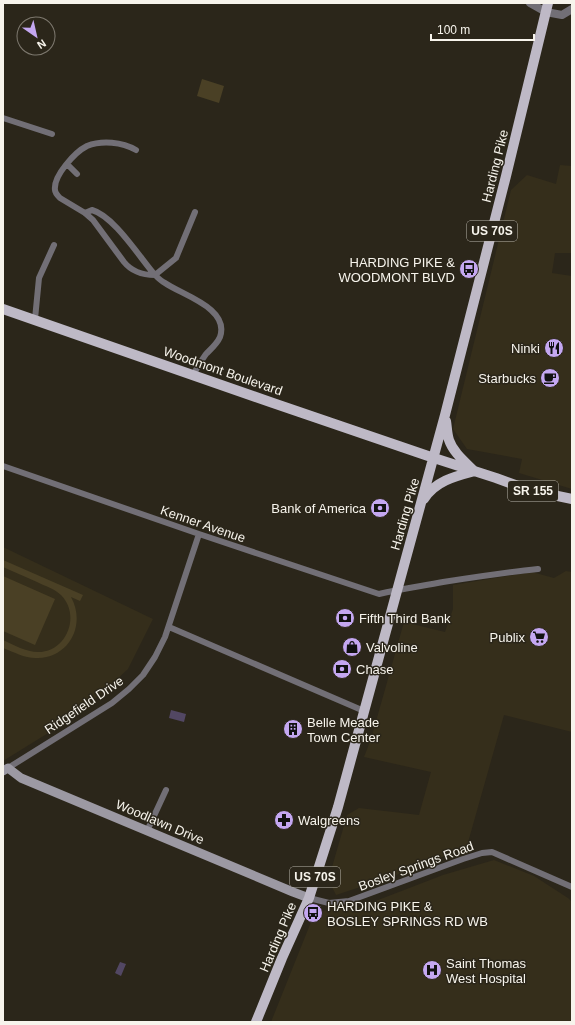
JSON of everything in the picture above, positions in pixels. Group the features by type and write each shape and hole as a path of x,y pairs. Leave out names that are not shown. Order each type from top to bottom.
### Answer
{"main road":[{"name":"Harding Pike","path":"256,1022 282,958 309,898 338,807 434,458 506,176 547,7"},
{"name":"Woodmont Boulevard","path":"3,309 434,458"},
{"path":"420,508 426,496 441,482 474,471 452,446 449,439 445,415"},
{"name":"SR 155","path":"434,458 529,490 572,499"},
{"name":"Woodlawn Drive","path":"5,769 21,778 309,898"}],"street":[{"path":"530,3 547,7 562,15 572,9"},
{"path":"3,118 52,134"},
{"path":"136,150 121,144 106,142 87,146 80,150 58,176 55,186 56,193 60,198 85,213 93,220 126,266 144,274 155,275 176,258 196,212"},
{"path":"67,164 77,174"},
{"path":"85,213 92,210 109,220 155,275 164,283 203,303 219,320 221,328 219,339 201,361 192,375"},
{"path":"35,319 39,278 54,245"},
{"name":"Kenner Avenue","path":"3,466 199,534 379,594 503,573 538,569"},
{"name":"Ridgefield Drive","path":"5,769 112,703 130,689 143,675 150,665 169,627 199,534"},
{"path":"169,627 364,711"},
{"path":"147,831 166,790"},
{"name":"Bosley Springs Road","path":"309,898 330,903 349,901 463,859 482,853 492,852 572,887"}],"shaded area":[{"path":"202,79 224,86 219,103 197,96"},
{"path":"560,165 572,166 572,253 555,253 552,273 572,276 572,489 519,473 522,459 467,449 453,429 511,190 527,175 556,184"},
{"path":"3,547 153,619 128,669 79,714 3,761"},
{"path":"3,560 83,595 80,601 71,597 77,618 76,628 72,637 59,652 49,656 34,658 3,648 3,640 20,648 38,652 57,646 68,631 70,612 67,603 56,591 3,567"},
{"path":"566,571 572,572 572,732 504,715 467,846 420,867 336,895 332,887 326,888 347,815 359,808 419,815 431,772 364,757 371,739 404,622 445,632 453,609 453,585 532,572 554,578"},
{"path":"3,576 55,599 35,645 3,631"},
{"path":"171,710 186,714 184,722 169,718"},
{"name":"Saint Thomas West Hospital","path":"494,860 534,876 572,902 572,1022 271,1022 313,917 320,911 360,907 443,875"},
{"path":"120,962 126,964 121,976 115,973"}],"place":[{"name":"HARDING PIKE & WOODMONT BLVD","path":"469,269"},
{"name":"Ninki","path":"554,348"},
{"name":"Starbucks","path":"550,378"},
{"name":"Bank of America","path":"380,508"},
{"name":"Fifth Third Bank","path":"345,618"},
{"name":"Publix","path":"539,637"},
{"name":"Valvoline","path":"352,647"},
{"name":"Chase","path":"342,669"},
{"name":"Belle Meade Town Center","path":"293,729"},
{"name":"Walgreens","path":"284,820"},
{"name":"HARDING PIKE & BOSLEY SPRINGS RD WB","path":"313,913"},
{"name":"Saint Thomas West Hospital","path":"432,970"}]}
